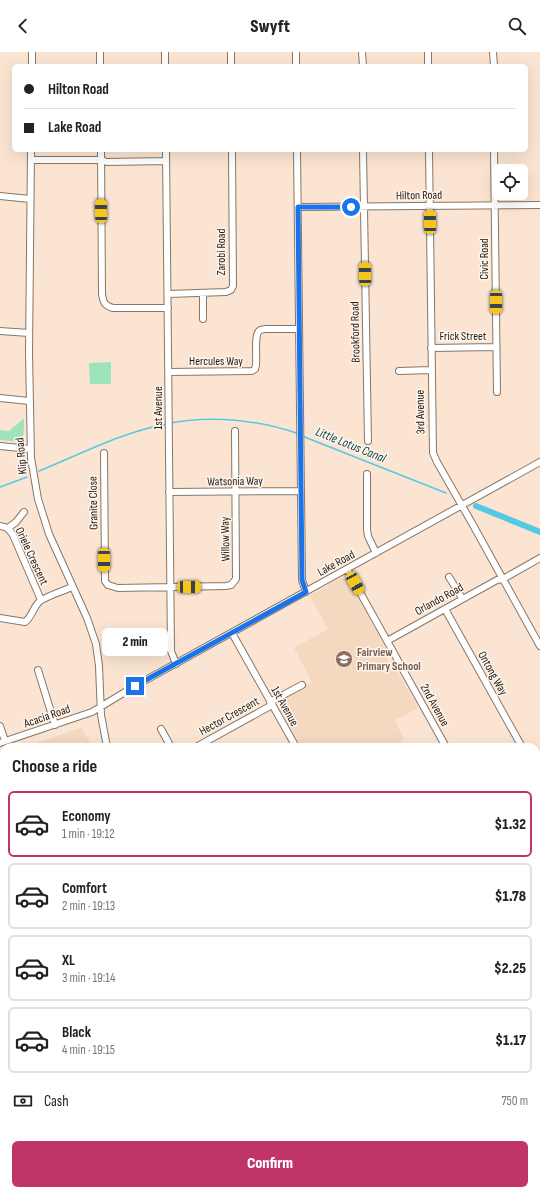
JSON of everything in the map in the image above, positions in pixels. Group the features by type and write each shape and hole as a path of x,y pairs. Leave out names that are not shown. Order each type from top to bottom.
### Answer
{"street":[{"path":"32,52 32,64"},
{"path":"100,52 100,64"},
{"path":"165,52 165,64"},
{"path":"231,52 231,64"},
{"path":"296,52 296,64"},
{"path":"362,52 363,64"},
{"path":"428,52 428,64"},
{"path":"494,52 494,64"},
{"name":"Klip Road","path":"31,152 29,334 30,449 32,470 38,499 49,534 87,618 96,644 99,666 100,707 105,743"},
{"path":"101,152 102,294 104,302 109,307 113,308 168,308"},
{"name":"1st Avenue","path":"166,152 171,651 176,664"},
{"name":"Zarobi Road","path":"168,294 226,292 231,290 233,286 232,152"},
{"path":"297,152 302,580 306,592"},
{"name":"Brookford Road","path":"364,152 368,441"},
{"name":"3rd Avenue","path":"429,152 433,453 503,579 538,638 540,646"},
{"name":"Civic Road","path":"494,152 497,392"},
{"path":"31,160 101,160 107,162 166,161"},
{"path":"0,196 30,199"},
{"name":"Hilton Road","path":"298,207 540,205"},
{"path":"203,293 203,319"},
{"name":"Hercules Way","path":"169,372 252,371 255,369 256,365 256,338 258,332 261,330 299,329"},
{"path":"0,331 29,334"},
{"name":"Frick Street","path":"431,348 496,347"},
{"path":"399,371 431,370"},
{"path":"0,398 30,401"},
{"name":"Willow Way","path":"171,587 226,586 234,583 236,579 235,431"},
{"path":"0,446 30,449"},
{"name":"Granite Close","path":"104,453 106,581 108,585 118,588 171,587"},
{"name":"Lake Road","path":"100,707 540,462"},
{"path":"367,474 367,530 368,536 376,553"},
{"name":"Watsonia Way","path":"169,492 301,491"},
{"path":"8,528 16,522 24,512"},
{"name":"Oriele Crescent","path":"0,526 8,528 13,535 41,600"},
{"name":"Orlando Road","path":"387,640 445,609 462,598 497,580 503,579 540,558"},
{"name":"2nd Avenue","path":"347,569 444,743"},
{"path":"450,577 462,598"},
{"path":"0,618 25,622 28,620 35,607 41,600 72,587"},
{"name":"Ontong Way","path":"445,609 520,743"},
{"name":"1st Avenue","path":"232,633 291,743"},
{"path":"38,670 55,725"},
{"name":"Hector Crescent","path":"203,743 302,685"},
{"name":"Acacia Road","path":"3,742 92,712 100,707"},
{"path":"0,726 3,742"},
{"path":"161,729 169,743"}],"shaded area":[{"name":"Fairview Primary School","path":"341,578 348,580 383,644 384,652 391,666 397,671 418,708 395,720 404,739 396,743 300,743 277,702 312,682 294,648 328,629 310,596"},
{"path":"81,728 90,743 36,743"}],"green space":[{"path":"111,362 111,384 90,384 89,363"},
{"path":"23,419 24,433 21,440 0,440 0,430 9,431"}],"waterway":[{"name":"Little Lotus Canal","path":"170,423 202,419 235,420 268,425 299,434"},
{"name":"Little Lotus Canal","path":"39,471 134,432 167,424"},
{"name":"Little Lotus Canal","path":"302,436 446,493"},
{"name":"Little Lotus Canal","path":"0,487 27,477"},
{"name":"Little Lotus Canal","path":"476,506 540,532"}],"place":[{"name":"Fairview Primary School","path":"344,659"}],"route":[{"path":"135,686 306,592 302,580 298,207 351,207"}]}
